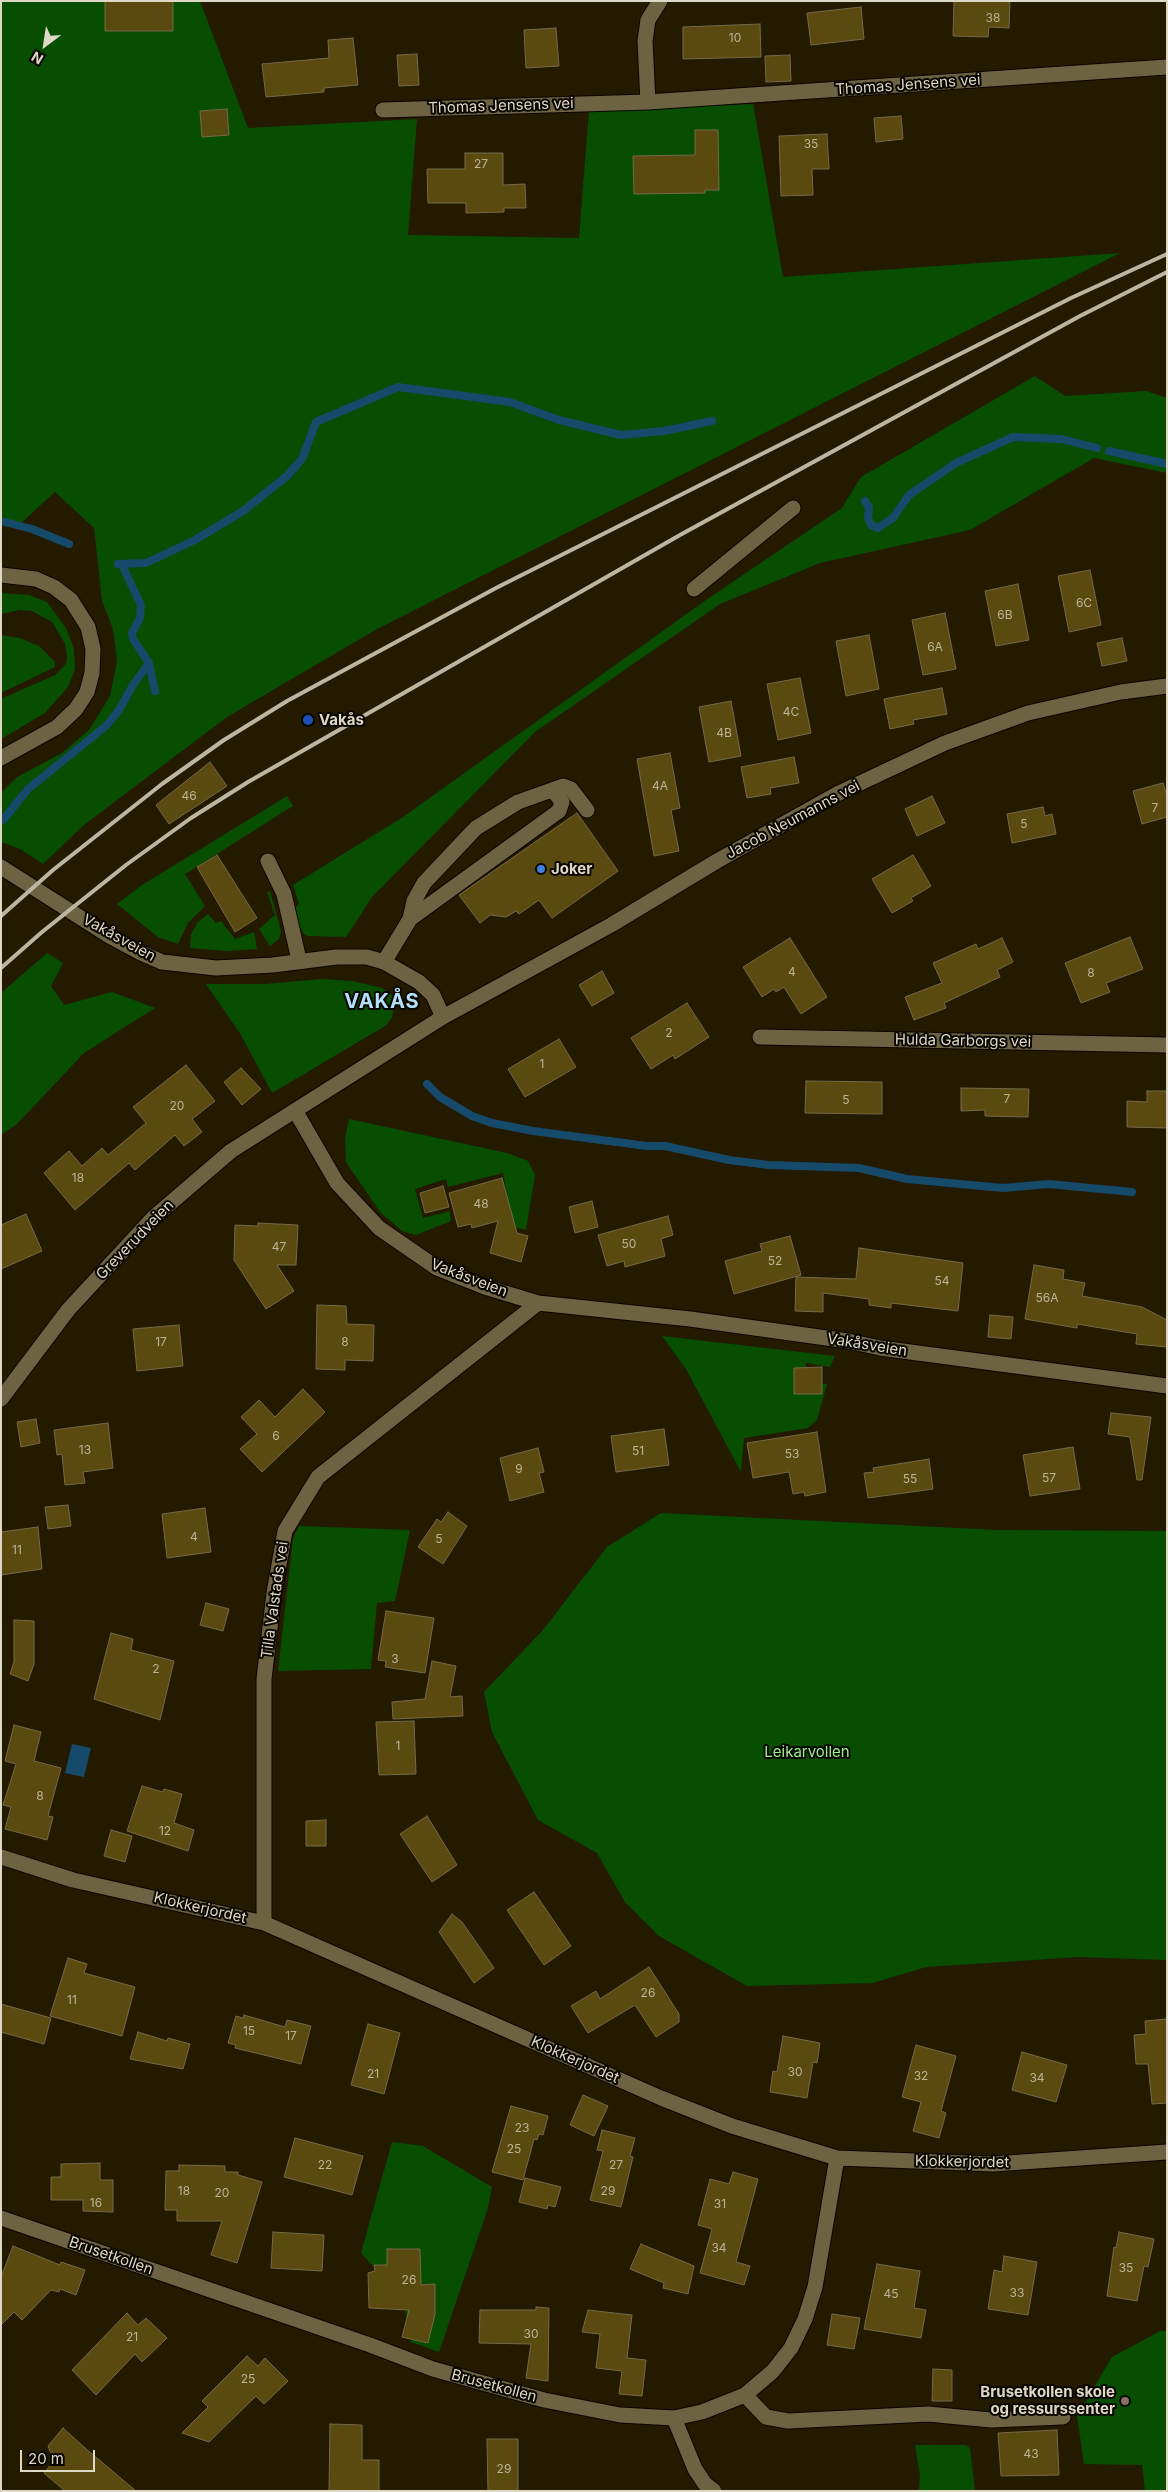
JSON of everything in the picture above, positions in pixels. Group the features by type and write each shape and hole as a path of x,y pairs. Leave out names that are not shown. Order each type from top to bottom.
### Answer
{"street":[{"path":"648,102 645,41 648,20 660,1"},
{"name":"Thomas Jensens vei","path":"383,110 648,102 1167,67"},
{"path":"694,589 793,508"},
{"path":"1,575 36,579 54,587 79,611 88,627 93,649 92,673 87,692 76,710 57,727 1,758"},
{"name":"Jacob Neumanns vei","path":"444,1017 611,925 837,794 945,743 1028,713 1121,692 1167,686"},
{"path":"410,918 559,811 562,802 555,793 563,786"},
{"path":"384,962 410,918 414,901 424,883 476,828 518,802 563,786 571,789 588,810"},
{"path":"268,861 284,894 299,960"},
{"name":"Vakåsveien","path":"1,867 111,937 162,962 216,968 273,965 299,960 367,957 384,962 419,982 433,995 444,1017"},
{"path":"296,1112 444,1017"},
{"name":"Hulda Garborgs vei","path":"760,1037 1167,1046"},
{"name":"Vakåsveien","path":"296,1112 337,1183 379,1228 437,1268 485,1287 538,1303 690,1319 848,1341 890,1350 1167,1386"},
{"name":"Greverudveien","path":"1,1399 68,1310 153,1218 232,1151 296,1112"},
{"name":"Tilla Valstads vei","path":"264,1923 264,1679 274,1593 286,1531 318,1476 538,1303"},
{"name":"Klokkerjordet","path":"1,1857 73,1880 264,1923 661,2098 732,2126 837,2158 992,2164 1167,2152"},
{"name":"Brusetkollen","path":"1,2218 370,2345 433,2369 544,2400 620,2415 674,2418 702,2412 745,2395 773,2371 791,2348 805,2319 815,2287 837,2158"},
{"path":"745,2395 766,2417 788,2420 928,2414 991,2420 1064,2417"},
{"path":"674,2418 695,2469 705,2484 714,2491"}],"green space":[{"path":"1,1 200,1 248,128 417,119 408,235 579,238 589,111 753,104 783,277 1120,253 377,629 227,717 84,825 43,864 20,849 1,842 1,793 17,777 62,753 89,730 110,696 117,661 113,629 102,601 94,528 55,492 20,524 1,519"},
{"path":"1035,376 1065,396 1146,391 1167,398 1167,473 1094,458 970,530 820,563 720,604 535,732 372,897 346,937 308,936 303,933 291,911 299,904 293,885 403,817 706,600 842,508 861,477"},
{"path":"1,593 29,595 47,602 66,628 74,649 75,669 68,687 45,713 1,739 1,699 55,675 66,664 67,656 65,644 52,622 32,611 20,610 1,614"},
{"path":"1,635 20,638 39,646 55,662 55,667 1,693"},
{"path":"287,796 293,806 185,874 205,906 188,923 178,944 158,937 117,904 142,885"},
{"path":"270,891 281,931 279,939 270,946 259,929 275,915 267,892"},
{"path":"208,914 216,923 221,921 235,939 254,932 257,949 227,951 190,948 191,935 197,923"},
{"path":"47,953 63,963 51,986 64,1005 112,992 155,1008 84,1053 17,1124 1,1135 1,993"},
{"path":"322,979 352,981 382,988 391,994 395,1001 392,1018 385,1026 272,1093 241,1035 206,984 265,984"},
{"path":"349,1119 507,1153 528,1161 535,1175 526,1230 513,1227 503,1173 448,1187 446,1179 415,1189 423,1218 450,1211 451,1221 416,1235 402,1231 380,1212 346,1162 345,1139"},
{"path":"662,1336 835,1356 830,1367 806,1363 805,1381 827,1384 817,1420 808,1428 744,1438 741,1472 686,1369"},
{"name":"Leikarvollen","path":"661,1513 997,1530 1167,1531 1167,1960 1079,1957 926,1967 873,1983 747,1986 659,1936 625,1902 597,1853 538,1820 492,1732 484,1692 543,1630 607,1547"},
{"path":"299,1526 410,1530 395,1601 377,1603 371,1669 278,1671 293,1538"},
{"path":"392,2142 423,2146 492,2187 488,2208 439,2352 411,2342 403,2299 361,2253"},
{"path":"1160,2331 1167,2331 1167,2491 1145,2491 1142,2465 1084,2464 1077,2416 1112,2357"},
{"path":"915,2445 966,2445 970,2448 975,2491 919,2491 920,2476"}],"water":[{"path":"72,1744 91,1748 84,1777 65,1773"}],"building":[{"path":"105,1 173,1 173,31 105,31"},
{"path":"954,1 1010,1 1009,28 989,27 988,37 953,36"},
{"path":"861,7 864,39 811,45 807,13"},
{"path":"760,24 761,57 683,59 683,27"},
{"path":"556,28 559,66 526,68 524,30"},
{"path":"353,38 358,85 324,88 324,92 266,97 262,64 329,58 328,40"},
{"path":"417,54 419,85 399,86 397,55"},
{"path":"790,55 791,81 766,82 765,56"},
{"path":"227,109 229,135 202,137 200,111"},
{"path":"901,116 903,139 876,142 874,118"},
{"path":"695,130 718,130 719,190 705,190 705,193 634,194 633,156 695,155"},
{"path":"827,134 829,169 812,169 813,195 781,196 779,136"},
{"path":"465,153 503,153 503,185 525,184 526,208 504,208 504,212 466,213 466,203 428,203 427,169 465,169"},
{"path":"1090,570 1101,625 1069,632 1058,576"},
{"path":"1018,584 1029,640 996,646 985,591"},
{"path":"945,613 956,669 923,675 912,620"},
{"path":"869,635 879,689 846,696 836,641"},
{"path":"1122,638 1127,661 1102,666 1097,643"},
{"path":"800,678 811,733 778,740 767,684"},
{"path":"942,688 947,714 913,720 914,724 890,729 884,699"},
{"path":"731,701 741,756 709,762 699,707"},
{"path":"670,753 680,808 671,810 679,851 654,856 637,759"},
{"path":"794,757 799,783 770,788 771,794 747,798 741,767"},
{"path":"210,762 227,786 169,824 156,805"},
{"path":"1163,783 1167,796 1167,817 1142,824 1133,791"},
{"path":"932,796 945,823 917,836 905,809"},
{"path":"1043,807 1045,816 1052,814 1056,834 1012,843 1007,814"},
{"path":"577,813 618,871 552,918 539,900 519,914 516,911 506,917 490,915 480,923 459,895"},
{"path":"217,855 257,918 235,932 197,867"},
{"path":"913,855 931,886 911,898 913,901 892,913 872,879"},
{"path":"1130,937 1143,969 1106,983 1110,992 1081,1003 1065,963"},
{"path":"790,938 827,997 801,1014 784,987 776,992 774,989 762,997 743,967"},
{"path":"1002,938 1013,962 997,970 1000,977 944,1003 946,1008 914,1020 905,997 942,983 933,963 976,944 978,949"},
{"path":"602,971 614,993 592,1006 579,985"},
{"path":"687,1003 709,1037 675,1059 673,1055 651,1069 631,1038"},
{"path":"559,1039 576,1067 525,1097 508,1069"},
{"path":"186,1065 215,1101 192,1119 202,1132 184,1146 175,1135 135,1170 129,1163 75,1210 44,1173 69,1151 82,1166 102,1148 108,1155 146,1123 133,1107"},
{"path":"241,1068 261,1089 242,1105 224,1082"},
{"path":"806,1081 882,1082 882,1114 805,1113"},
{"path":"961,1088 1029,1089 1028,1117 985,1116 985,1110 961,1111"},
{"path":"1147,1091 1167,1091 1167,1128 1127,1127 1127,1101 1147,1102"},
{"path":"502,1178 517,1233 528,1236 521,1262 490,1253 498,1221 472,1228 471,1224 458,1227 449,1193"},
{"path":"443,1186 449,1207 425,1213 420,1193"},
{"path":"592,1201 598,1227 575,1233 569,1207"},
{"path":"26,1214 42,1251 1,1269 1,1225"},
{"path":"668,1216 673,1235 661,1239 665,1256 625,1267 624,1261 607,1266 598,1235"},
{"path":"258,1223 298,1225 296,1265 277,1265 294,1291 266,1309 234,1260 235,1225 258,1226"},
{"path":"790,1236 801,1275 734,1294 725,1261 762,1251 760,1244"},
{"path":"859,1248 963,1263 958,1311 891,1303 891,1308 869,1305 869,1299 823,1293 823,1312 795,1311 796,1277 856,1279"},
{"path":"1034,1265 1064,1270 1063,1279 1085,1283 1082,1296 1142,1307 1167,1320 1167,1347 1136,1344 1137,1334 1077,1324 1077,1328 1025,1319"},
{"path":"317,1305 346,1306 347,1324 374,1325 373,1361 345,1360 345,1370 316,1369"},
{"path":"990,1315 1013,1317 1011,1339 988,1337"},
{"path":"179,1325 183,1366 137,1371 133,1329"},
{"path":"822,1367 822,1394 794,1394 794,1368"},
{"path":"303,1389 325,1412 262,1472 240,1449 257,1434 241,1417 259,1400 275,1417"},
{"path":"1111,1413 1151,1417 1142,1480 1137,1480 1130,1437 1108,1434"},
{"path":"36,1419 40,1443 21,1447 17,1422"},
{"path":"108,1423 113,1468 83,1472 85,1483 65,1485 62,1454 57,1455 54,1430"},
{"path":"664,1429 669,1465 616,1472 611,1436"},
{"path":"817,1432 826,1492 805,1496 804,1492 793,1494 789,1472 753,1478 747,1443"},
{"path":"1073,1447 1080,1489 1030,1496 1023,1455"},
{"path":"538,1448 544,1472 539,1473 544,1492 510,1501 500,1458"},
{"path":"929,1459 933,1489 868,1498 864,1473 874,1472 873,1468"},
{"path":"68,1505 71,1526 48,1529 45,1507"},
{"path":"205,1508 211,1552 167,1558 162,1514"},
{"path":"448,1512 467,1526 443,1564 418,1547 437,1519 441,1522"},
{"path":"38,1527 42,1569 1,1575 1,1532"},
{"path":"206,1603 229,1609 223,1631 200,1625"},
{"path":"386,1611 434,1618 425,1673 385,1667 386,1661 378,1660"},
{"path":"14,1620 34,1621 34,1664 28,1681 10,1674 14,1662"},
{"path":"111,1633 133,1639 131,1650 174,1661 160,1720 94,1699"},
{"path":"432,1661 456,1666 450,1697 462,1696 463,1716 393,1719 392,1702 425,1699"},
{"path":"414,1721 416,1774 379,1775 376,1722"},
{"path":"14,1725 41,1732 34,1761 61,1768 48,1816 53,1817 47,1840 5,1829 11,1807 3,1805 16,1764 5,1761"},
{"path":"142,1786 163,1792 164,1789 182,1794 174,1823 194,1830 188,1851 127,1831"},
{"path":"427,1816 457,1865 432,1882 400,1834"},
{"path":"326,1820 326,1846 306,1846 306,1821"},
{"path":"111,1830 132,1836 125,1862 104,1856"},
{"path":"534,1892 571,1946 544,1965 507,1910"},
{"path":"452,1914 462,1922 494,1968 474,1983 439,1932"},
{"path":"68,1958 87,1964 84,1973 135,1987 122,2036 50,2016"},
{"path":"649,1967 679,2014 679,2022 656,2037 635,2005 588,2033 571,2006 596,1991 600,1999"},
{"path":"1,2004 51,2018 44,2044 1,2032"},
{"path":"244,2015 285,2027 287,2020 311,2026 301,2064 235,2048 236,2045 228,2043 236,2016 243,2018"},
{"path":"1167,2019 1167,2103 1152,2104 1148,2064 1136,2064 1134,2035 1146,2034 1145,2021"},
{"path":"368,2024 400,2033 384,2094 351,2085"},
{"path":"138,2032 167,2041 168,2038 190,2044 183,2069 130,2059"},
{"path":"783,2036 820,2043 817,2063 813,2062 807,2098 770,2092 773,2071 777,2072"},
{"path":"916,2045 956,2056 941,2111 946,2113 939,2138 913,2131 921,2102 902,2097"},
{"path":"1022,2052 1067,2065 1056,2102 1012,2090"},
{"path":"583,2095 608,2106 594,2136 570,2125"},
{"path":"511,2106 548,2116 543,2135 539,2134 537,2140 534,2139 523,2180 492,2172"},
{"path":"602,2130 635,2138 630,2156 633,2157 621,2207 590,2200 603,2151 597,2150"},
{"path":"295,2138 363,2156 352,2195 284,2177"},
{"path":"100,2163 100,2180 113,2180 113,2212 83,2211 83,2200 51,2200 51,2177 61,2177 61,2164"},
{"path":"179,2165 225,2166 225,2172 238,2172 238,2175 262,2182 237,2263 211,2255 222,2221 177,2221 177,2210 165,2210 166,2171 179,2171"},
{"path":"733,2172 758,2179 736,2262 750,2266 744,2285 700,2273 712,2229 698,2225 710,2179 729,2184"},
{"path":"525,2178 561,2187 555,2207 548,2205 547,2209 519,2202"},
{"path":"273,2232 324,2235 322,2271 271,2268"},
{"path":"1119,2232 1154,2239 1148,2267 1144,2266 1137,2301 1107,2296 1114,2247 1116,2248"},
{"path":"641,2244 694,2266 688,2294 663,2288 664,2283 630,2269"},
{"path":"13,2246 60,2265 61,2262 85,2270 76,2295 60,2289 59,2292 51,2290 22,2320 14,2312 1,2325 1,2277"},
{"path":"387,2249 420,2249 421,2285 435,2284 435,2314 428,2343 402,2337 409,2310 369,2308 368,2273 375,2271 374,2265 387,2265"},
{"path":"1004,2256 1037,2262 1028,2315 988,2309 994,2270 1002,2272"},
{"path":"877,2264 920,2271 914,2308 926,2310 921,2338 864,2329"},
{"path":"536,2307 549,2308 548,2381 526,2378 531,2344 479,2343 480,2310 536,2310"},
{"path":"588,2310 632,2315 627,2358 646,2360 642,2396 619,2394 622,2371 596,2368 600,2334 582,2332"},
{"path":"127,2313 138,2325 146,2318 167,2338 142,2362 135,2354 96,2395 72,2370"},
{"path":"832,2314 860,2318 854,2349 827,2345"},
{"path":"247,2356 258,2366 265,2358 288,2381 264,2404 256,2396 209,2442 182,2433 208,2407 202,2401"},
{"path":"933,2369 952,2370 952,2401 932,2401"},
{"path":"330,2424 362,2425 362,2460 379,2460 379,2491 329,2491"},
{"path":"63,2428 136,2491 65,2491 44,2473 54,2461 48,2446"},
{"path":"1057,2430 1059,2475 1001,2476 998,2433"},
{"path":"487,2439 518,2439 518,2491 488,2491"}],"waterway":[{"path":"118,564 146,563 195,540 243,511 287,476 302,459 316,422 398,387 510,402 559,420 621,435 664,431 712,421"},
{"path":"865,501 869,507 868,518 871,525 878,528 893,518 909,495 956,463 1013,437 1062,439 1097,448"},
{"path":"1109,451 1167,464"},
{"path":"1,521 32,529 69,544"},
{"path":"3,820 28,789 106,726 119,710 133,685 149,663 133,639 132,633 140,618 141,605 122,565"},
{"path":"149,663 155,691"},
{"path":"427,1084 440,1097 472,1116 492,1123 533,1131 647,1146 665,1146 729,1160 769,1165 859,1168 907,1179 1003,1188 1049,1184 1132,1192"}],"railway":[{"path":"1,916 53,870 162,784 224,740 287,701 496,588 1071,298 1167,254"},
{"path":"1,968 42,932 126,865 191,818 248,782 680,535 1080,316 1167,272"}],"place":[{"name":"Vakås","path":"308,720"},
{"name":"Joker","path":"541,869"},
{"name":"Brusetkollen skole og ressurssenter","path":"1125,2401"}],"district":[{"name":"VAKÅS","path":"382,1002"}]}
